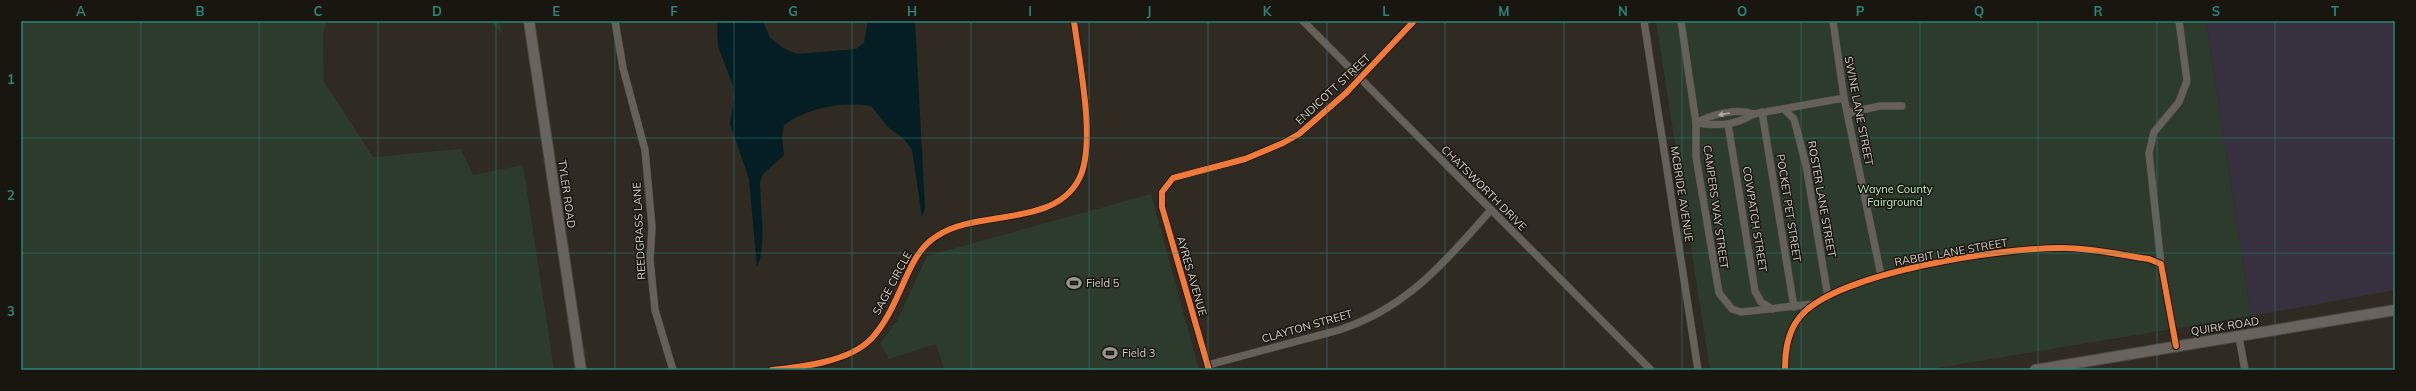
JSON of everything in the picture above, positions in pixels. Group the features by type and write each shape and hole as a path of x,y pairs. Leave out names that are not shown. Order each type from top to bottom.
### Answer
{"street":[{"name":"TYLER ROAD","path":"529,21 580,370"},
{"name":"REEDGRASS LANE","path":"615,21 623,68 645,150 652,227 650,260 655,310 673,370"},
{"name":"SAGE CIRCLE","path":"772,370 807,366 848,354 870,340 891,311 914,258 936,236 965,223 1032,213 1064,197 1078,180 1087,156 1085,114 1074,21"},
{"name":"CHATSWORTH DRIVE","path":"1303,21 1360,80 1651,370"},
{"name":"ENDICOTT STREET","path":"1164,188 1178,176 1245,159 1283,143 1313,124 1360,80 1414,21"},
{"name":"MCBRIDE AVENUE","path":"1644,21 1698,370"},
{"name":"CAMPERS WAY STREET","path":"1681,21 1696,123 1696,157 1719,293 1732,309 1741,312 1814,304"},
{"name":"SWINE LANE STREET","path":"1833,21 1844,98 1881,275"},
{"path":"2176,346 2161,264 2148,153 2154,132 2179,102 2187,81 2179,21"},
{"path":"1696,123 1719,126 1741,121 1754,114 1762,112 1844,98"},
{"path":"1848,113 1880,106 1902,106"},
{"name":"ROSTER LANE STREET","path":"1784,109 1794,119 1806,165 1828,297"},
{"path":"1696,123 1707,117 1744,111 1754,114"},
{"name":"POCKET PET STREET","path":"1762,112 1794,307"},
{"name":"COWPATCH STREET","path":"1728,124 1755,291 1761,302 1772,309"},
{"name":"AYRES AVENUE","path":"1164,188 1161,197 1162,207 1208,367"},
{"name":"CLAYTON STREET","path":"1208,367 1339,330 1359,323 1393,306 1430,277 1491,210"},
{"name":"RABBIT LANE STREET","path":"1784,370 1785,353 1790,333 1799,317 1814,304 1881,275 1987,254 2021,250 2066,248 2149,259 2161,264"},
{"name":"QUIRK ROAD","path":"2035,370 2395,310"},
{"path":"2239,337 2245,370"}],"shaded area":[{"path":"2206,21 2395,21 2395,290 2251,316"}],"green space":[{"path":"21,21 327,21 323,34 324,82 373,157 461,149 473,175 523,165 554,370 21,370"},
{"path":"490,21 500,21 502,34"},
{"name":"Wayne County Fairground","path":"1656,21 2206,21 2251,316 1925,370 1710,370"},
{"path":"1151,194 1199,370 941,370 944,369 936,344 889,359 880,344 897,321 927,256"}],"water":[{"path":"717,21 763,21 770,38 783,48 797,54 856,49 864,43 868,21 915,21 925,208 922,217 912,150 904,139 888,127 871,106 849,104 814,110 793,119 784,125 782,136 784,155 763,174 760,182 762,249 757,267 749,179 730,124 734,99 733,86 718,46"}],"cycle path":[{"path":"772,370 824,362 838,358 862,347 871,339 885,320 909,270 920,251 937,236 953,228 1013,216 1052,205 1067,194 1079,179 1084,164 1087,145 1087,124 1083,80 1074,21"},
{"path":"1209,370 1162,207 1162,192 1173,178 1245,159 1283,143 1299,134 1346,93 1414,21"},
{"path":"1785,370 1789,336 1799,318 1818,302 1847,288 1883,275 1923,265 2003,252 2038,249 2075,248 2096,250 2149,259 2161,264 2176,346"}],"place":[{"name":"Field 5","path":"1074,283"},
{"name":"Field 3","path":"1110,353"}]}
